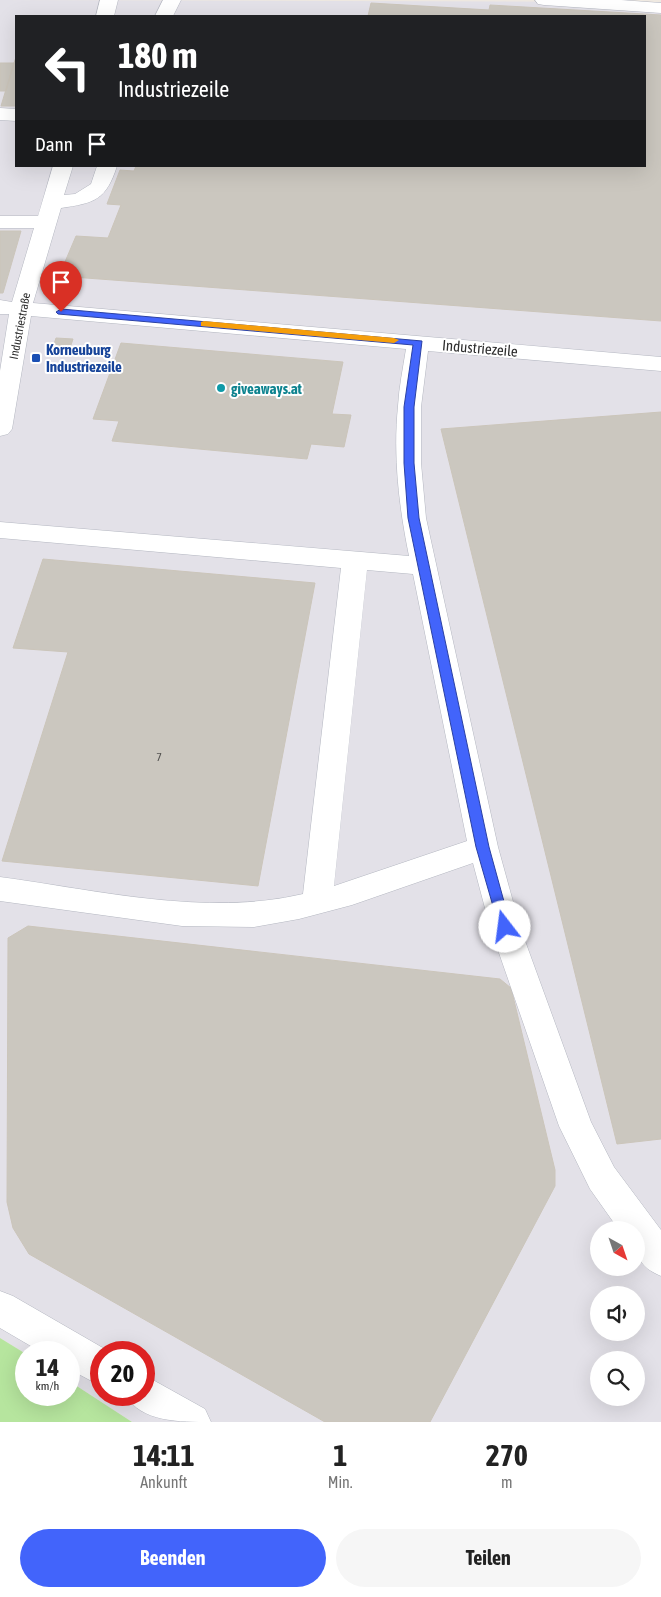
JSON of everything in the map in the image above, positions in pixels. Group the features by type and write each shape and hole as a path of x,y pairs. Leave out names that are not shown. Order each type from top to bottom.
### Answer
{"street":[{"path":"104,15 109,0"},
{"path":"164,15 172,0"},
{"path":"544,0 661,8"},
{"path":"0,114 15,115"},
{"name":"Industriestraße","path":"0,429 14,357 11,308 50,212 63,167"},
{"path":"0,222 50,212 80,199 100,187 107,167"},
{"name":"Industriezeile","path":"11,308 661,364"},
{"path":"418,342 409,407 409,463 414,518 482,847 505,927 576,1126 602,1178 661,1258"},
{"path":"0,530 423,566"},
{"path":"317,902 355,560"},
{"path":"0,890 180,914 229,916 272,912 317,902 395,878 482,847"},
{"path":"0,1308 90,1361"},
{"path":"155,1400 192,1422"}],"shaded area":[{"path":"0,0 661,2 661,1422 132,1422 107,1406 155,1406 155,1341 90,1341 90,1395 80,1388 80,1341 15,1341 15,1347 0,1338"}],"green space":[{"path":"0,1338 15,1347 15,1406 80,1406 80,1388 90,1395 90,1406 107,1406 132,1422 0,1422"}],"building":[{"path":"371,3 489,10 490,5 661,15 661,321 59,276 76,236 108,238 121,205 107,204 120,170 134,171 136,167 646,167 646,15 368,15"},
{"path":"15,60 15,106 1,106"},
{"path":"0,63 14,63 6,91 0,91"},
{"path":"0,231 21,231 3,293 0,293"},
{"path":"56,338 73,339 69,351 52,350"},
{"name":"giveaways.at","path":"121,343 343,362 332,414 351,415 344,447 311,444 307,459 112,441 119,421 93,419"},
{"path":"661,412 661,1139 617,1144 441,429"},
{"path":"43,559 315,583 258,886 2,861 68,652 13,648"},
{"path":"28,926 500,979 511,988 555,1170 555,1186 430,1422 325,1422 29,1254 13,1228 7,1202 8,938"}],"slow traffic":[{"path":"204,324 394,340"}],"place":[{"name":"Korneuburg Industriezeile","path":"36,358"},
{"name":"giveaways.at","path":"221,388"}],"route":[{"path":"61,312 418,342 409,407 409,463 414,518 482,847 505,927"}]}
